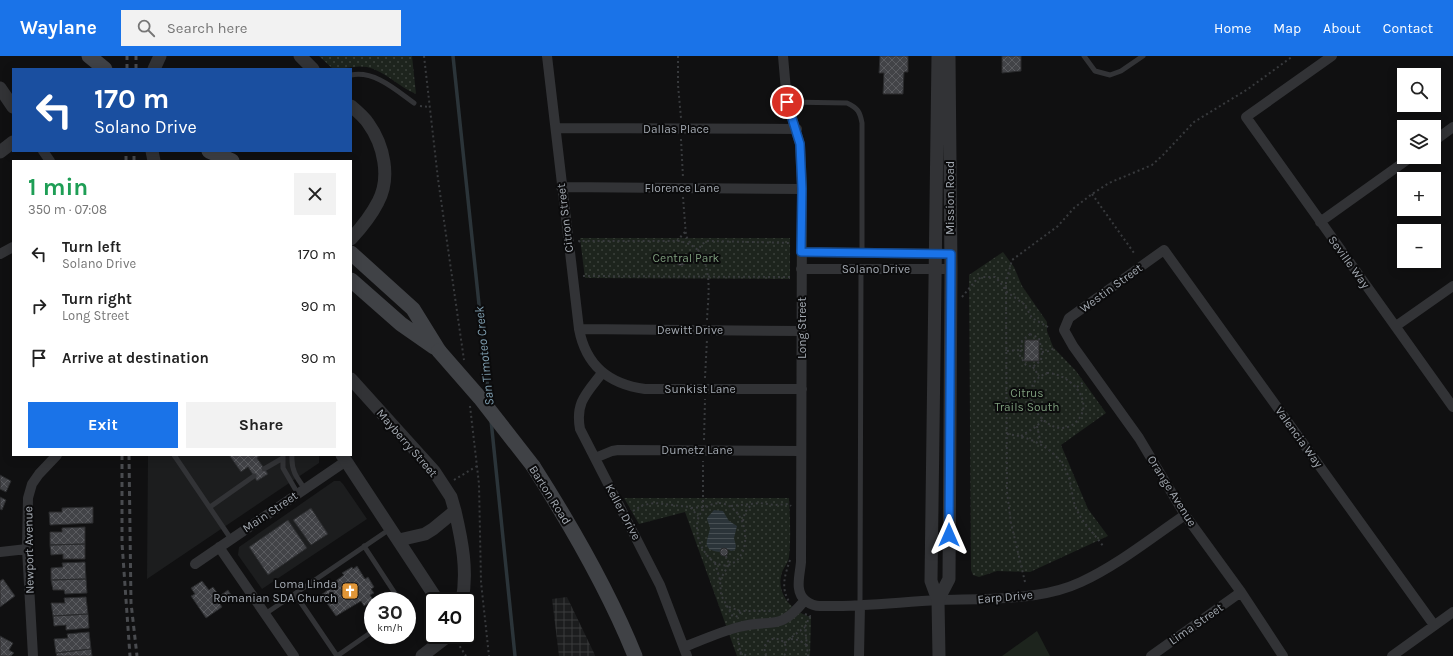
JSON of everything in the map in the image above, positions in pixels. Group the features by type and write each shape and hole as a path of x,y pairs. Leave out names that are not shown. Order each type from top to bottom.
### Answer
{"main road":[{"path":"89,56 104,68"},
{"path":"211,152 230,160"},
{"name":"Barton Road","path":"352,254 413,309 439,351 480,398 533,466 594,568 624,626 635,656"},
{"name":"Barton Road","path":"352,281 401,324 439,351"}],"street":[{"path":"154,68 160,56"},
{"path":"300,56 312,68"},
{"name":"Citron Street","path":"547,56 556,128 561,188 579,329 586,355 602,373"},
{"name":"Long Street","path":"783,56 787,102 797,129 800,144 802,189 801,562 798,588 799,593 805,600"},
{"name":"Mission Road","path":"938,56 931,581 938,600 939,656"},
{"name":"Mission Road","path":"938,600 949,579 951,254 949,56"},
{"name":"Seville Way","path":"1332,56 1246,117 1453,407"},
{"path":"0,88 12,106"},
{"path":"352,107 368,123 379,142 386,172 379,201 367,220 352,238"},
{"path":"1441,136 1453,127"},
{"name":"Dallas Place","path":"556,128 797,129"},
{"path":"0,152 12,143"},
{"path":"1320,222 1401,164"},
{"name":"Florence Lane","path":"561,188 802,189"},
{"path":"0,254 12,248"},
{"name":"Westin Street","path":"1064,330 1069,318 1164,250"},
{"name":"Valencia Way","path":"1164,250 1434,625"},
{"name":"Solano Drive","path":"801,252 951,254"},
{"path":"861,269 862,253"},
{"name":"Solano Drive","path":"801,269 951,269"},
{"path":"1396,326 1453,286"},
{"name":"Dewitt Drive","path":"579,329 802,331"},
{"name":"Orange Avenue","path":"1064,330 1073,346 1139,438 1185,515 1241,592 1284,655"},
{"name":"Sunkist Lane","path":"602,373 624,385 645,389 802,389"},
{"name":"Keller Drive","path":"602,373 584,397 578,415 580,429 660,585 685,651"},
{"name":"Mayberry Street","path":"352,380 434,471 445,487 455,511 462,543 465,574 463,592"},
{"name":"Dumetz Lane","path":"595,458 618,450 802,452"},
{"name":"Newport Avenue","path":"33,656 27,548 28,498 32,484 56,456"},
{"path":"344,458 432,592"},
{"name":"Main Street","path":"195,564 301,492 344,458"},
{"path":"399,540 425,534 433,530 455,511"},
{"name":"Earp Drive","path":"805,600 811,604 819,606 938,600 994,600 1036,595 1080,583 1120,560 1185,515"},
{"path":"219,547 294,656"},
{"path":"0,552 27,548"},
{"name":"Lima Street","path":"1151,656 1241,592"},
{"path":"685,651 735,624 779,622 789,617 795,607 805,600"},
{"path":"859,656 860,605"},
{"path":"1392,656 1453,612"},
{"path":"422,656 442,644"}],"lane":[{"path":"1084,56 1094,71 1110,75 1121,71 1143,56"},
{"path":"352,75 357,74 374,77 414,103"},
{"path":"787,102 847,103 855,106 860,112 862,123 862,253"},
{"path":"860,605 861,269"},
{"path":"175,456 231,539"},
{"path":"283,456 283,468 301,492"},
{"path":"264,469 283,456"},
{"path":"292,456 291,464 301,492"},
{"path":"210,508 254,476"},
{"path":"265,614 390,528"},
{"path":"364,546 394,592"},
{"path":"295,594 337,656 364,637"}],"path":[{"path":"678,56 685,232 691,245"},
{"path":"1025,582 1011,523 1008,500 1006,282 1012,260 1058,226 1074,208 1092,194 1109,183 1152,165 1194,122 1248,89 1292,56"},
{"path":"1092,194 1134,253"},
{"path":"677,241 685,232"},
{"path":"579,241 677,241 691,245 698,250 705,263 708,277"},
{"path":"698,250 706,241 791,241"},
{"path":"583,277 791,278"},
{"path":"960,300 972,285 982,277 995,277 1007,292 1024,304 1036,321 1048,327"},
{"path":"1033,367 1041,360 1042,352 1039,338 1033,334 1030,334 1022,341 1020,350 1023,361 1026,365 1033,367 1039,376"},
{"path":"1042,352 1050,351 1055,347"},
{"path":"1007,351 1020,350"},
{"path":"1047,373 1058,374 1070,380 1077,387 1082,406 1078,420 1072,425 1057,427 1042,420 1031,398 1031,390 1034,382 1039,376 1047,373"},
{"path":"1077,387 1085,381"},
{"path":"1021,436 1038,426 1042,420"},
{"path":"1038,426 1041,444"},
{"path":"1007,434 1021,436 1041,444 1053,453 1062,464 1068,476 1076,506 1081,518 1103,546"},
{"path":"445,487 477,466"},
{"path":"630,513 643,505 651,503 691,508 719,503 731,506 752,504 789,504 791,508"},
{"path":"743,522 745,512 752,504"},
{"path":"706,506 699,516 696,524 698,537 706,553 715,562 721,565 728,564 738,558 743,549 745,535 743,522 739,514 731,506"},
{"path":"691,508 699,516"},
{"path":"720,580 728,564 726,556"},
{"path":"784,643 805,628 810,616 795,607 785,593 783,581 790,559"},
{"path":"715,562 720,580 721,595 728,606 735,624 741,656"},
{"path":"728,606 740,611 781,610"},
{"path":"786,608 795,607"},
{"path":"735,624 740,611"},
{"path":"805,628 808,656"},
{"path":"766,656 764,651 765,645 769,640 774,638 780,639 784,643 786,649 784,656"},
{"path":"790,640 799,640 808,646"},
{"path":"457,644 466,656"},
{"path":"740,652 747,656"}],"shaded area":[{"path":"148,456 319,456 319,463 147,579"},
{"path":"334,481 340,481 343,484 367,519 262,589 238,555 239,547"},
{"path":"714,510 723,511 729,521 737,526 734,538 736,546 735,550 731,551 725,548 721,549 720,552 713,551 707,546 710,527 707,518"},
{"path":"567,597 595,656 559,656 552,599"}],"green space":[{"path":"319,56 412,56 416,94 374,69 358,66 332,68"},
{"name":"Central Park","path":"580,238 790,238 790,279 585,278"},
{"name":"Citrus Trails South","path":"1003,252 1014,267 1022,286 1047,322 1047,331 1053,347 1076,371 1106,413 1061,445 1088,509 1108,536 1030,572 997,571 979,577 973,575 971,570 969,275"},
{"path":"624,498 789,498 789,557 782,573 780,583 784,596 788,602 805,615 811,617 810,656 737,656 685,512 639,524"},
{"path":"1037,631 1050,656 1002,656"}],"building":[{"path":"880,56 908,56 908,72 904,72 903,94 883,94 884,73 879,73"},
{"path":"1002,56 1021,56 1021,71 1002,73"},
{"path":"681,254 685,256 687,260 685,264 681,266 677,264 675,260 677,256"},
{"path":"1025,340 1039,340 1039,361 1024,361"},
{"path":"230,456 260,456 257,458 268,474 257,481 248,467 241,472"},
{"path":"0,475 11,481 6,492 0,489"},
{"path":"0,497 6,500 2,510 0,509"},
{"path":"93,507 93,523 50,525 49,512 62,512 62,508"},
{"path":"311,508 328,534 311,545 293,520"},
{"path":"288,520 307,548 268,575 249,547"},
{"path":"85,527 85,544 50,545 50,532 62,532 62,528"},
{"path":"85,544 85,559 63,559 63,554 51,555 50,545"},
{"path":"722,548 726,548 728,552 726,556 722,556 720,554 720,550"},
{"path":"85,562 86,579 51,580 51,568 63,567 62,563"},
{"name":"Loma Linda Romanian SDA Church","path":"357,566 365,579 368,577 374,587 371,589 373,592 364,592 364,606 361,601 336,616 321,595 332,587 330,585 344,575 342,573 352,567 353,569"},
{"path":"3,579 15,596 0,607 0,581"},
{"path":"86,579 87,593 65,594 64,590 53,590 51,580"},
{"path":"202,581 209,590 213,587 218,594 215,596 222,607 206,618 191,596 195,594 191,588"},
{"path":"228,590 233,598 226,602 221,595"},
{"path":"86,597 88,614 53,616 51,603 65,603 64,598"},
{"path":"88,614 89,628 66,630 66,625 54,626 53,616"},
{"path":"89,632 91,649 56,653 54,639 68,638 67,634"},
{"path":"0,636 13,643 9,650 14,653 11,656 0,656"},
{"path":"91,649 92,656 57,656 56,653"}],"waterway":[{"name":"San Timoteo Creek","path":"453,56 489,400"},
{"name":"San Timoteo Creek","path":"491,420 515,656"}],"railway":[{"path":"127,56 127,68"},
{"path":"136,56 136,68"},
{"path":"126,152 126,160"},
{"path":"134,152 134,160"},
{"path":"122,456 122,543 130,656"},
{"path":"129,456 131,603 137,656"}],"place":[{"name":"Loma Linda Romanian SDA Church","path":"350,591"}],"route":[{"path":"787,102 797,129 800,144 802,189 801,252 951,254 949,535"}]}
